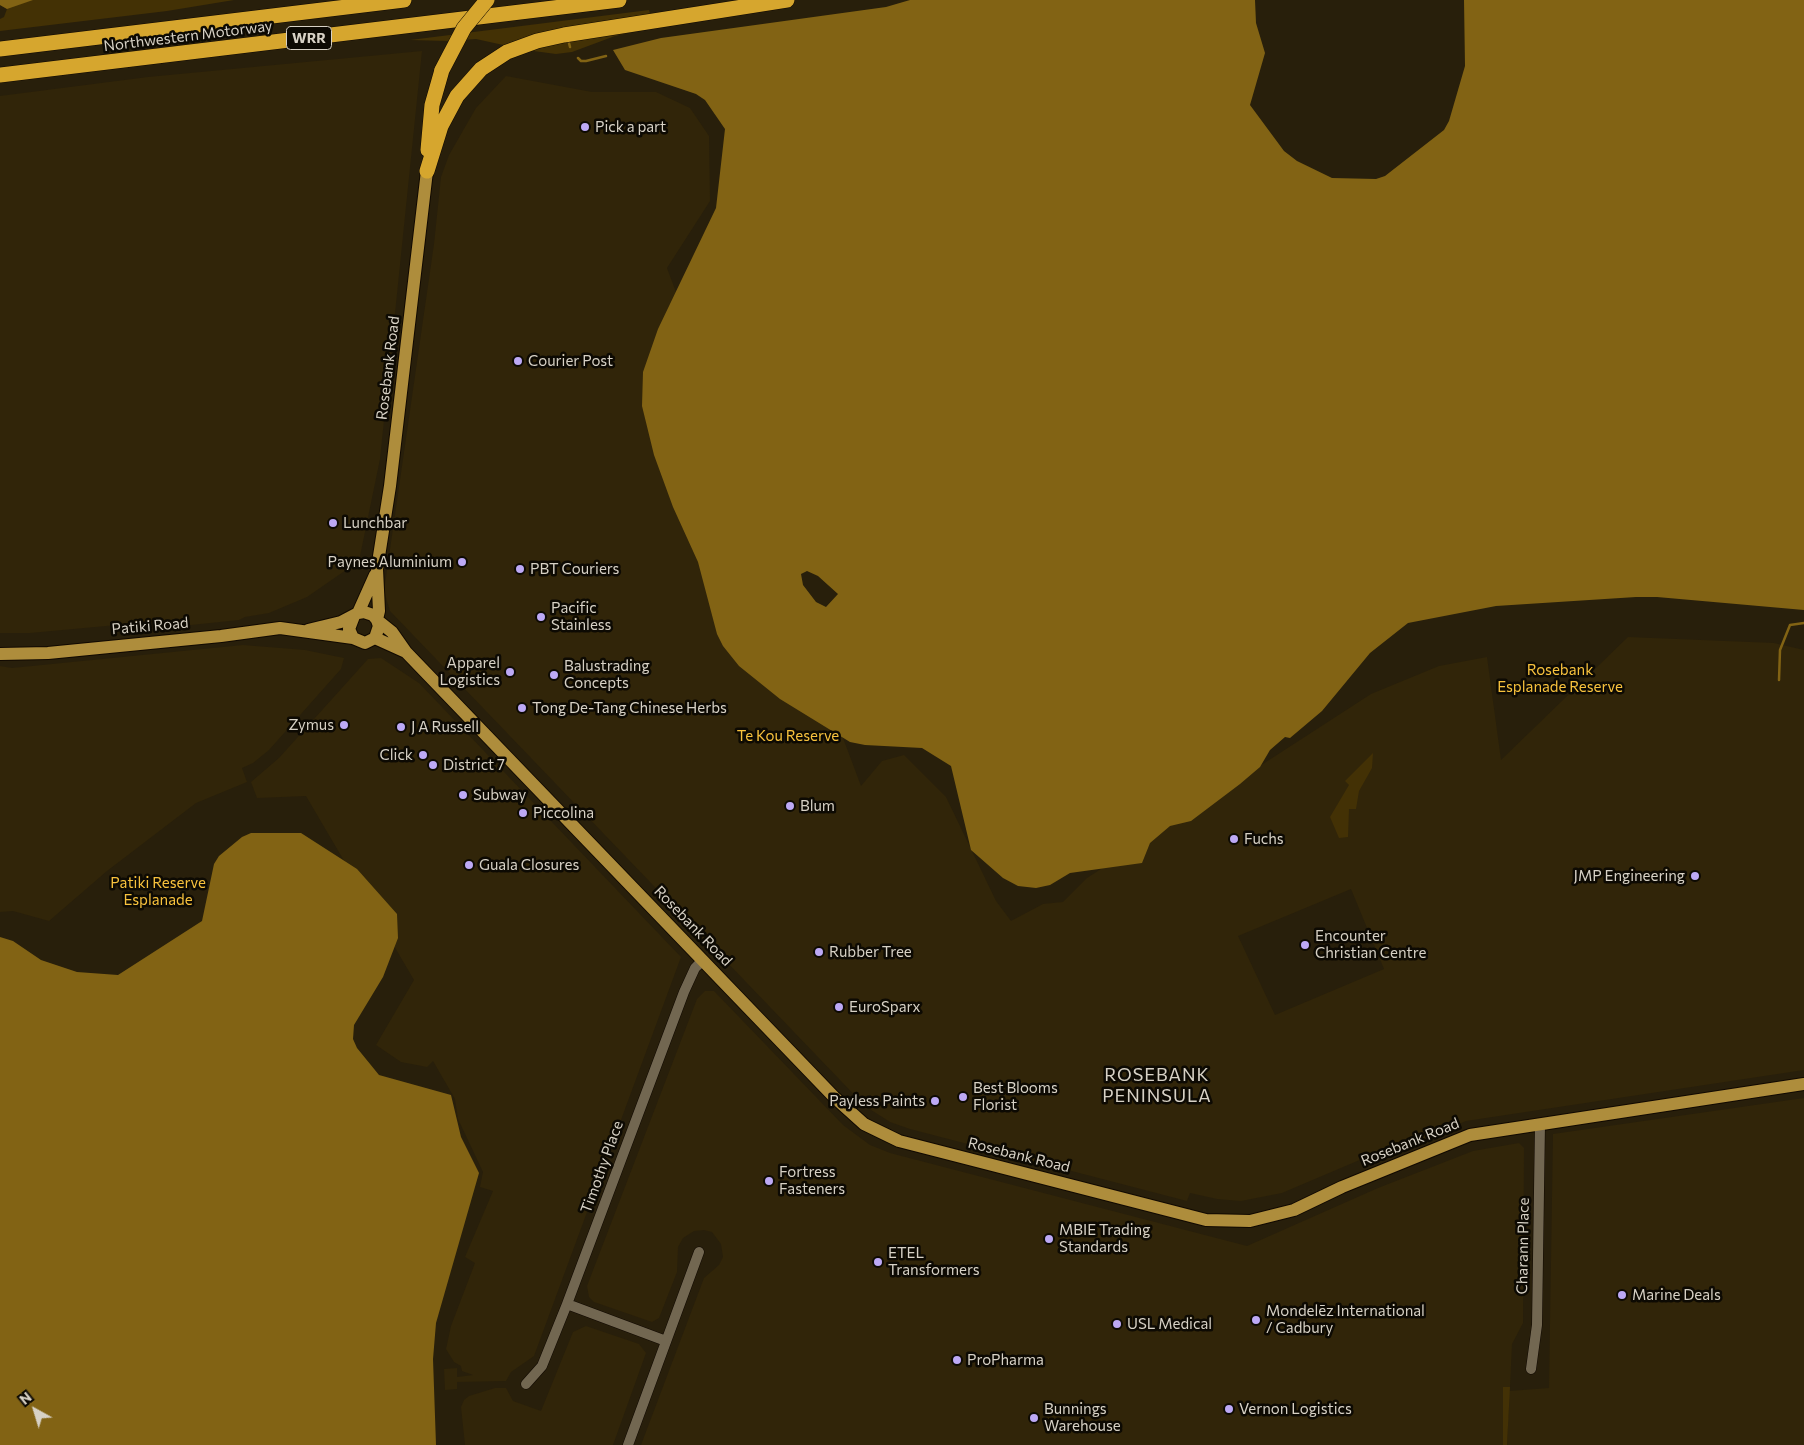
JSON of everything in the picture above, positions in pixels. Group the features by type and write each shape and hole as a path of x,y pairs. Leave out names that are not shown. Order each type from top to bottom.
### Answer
{"highway":[{"name":"Northwestern Motorway","path":"0,49 404,0"},
{"path":"427,171 428,136 432,104 442,70 464,28 487,0"},
{"name":"Northwestern Motorway","path":"0,75 618,0"},
{"path":"427,171 441,126 450,108 466,84 481,69 498,57 530,43 613,27 786,0"}],"main road":[{"name":"Rosebank Road","path":"427,171 390,486 378,569 379,611 377,620 392,632 406,652 834,1097 874,1130 906,1143 1206,1220 1250,1221 1279,1216 1459,1139 1480,1133 1804,1084"},
{"name":"Rosebank Road","path":"356,615 378,569"},
{"path":"370,613 377,620 379,626 376,638 365,643 353,638 348,629 356,615 370,613"},
{"name":"Patiki Road","path":"303,631 341,622 356,615"},
{"name":"Patiki Road","path":"0,654 48,653 221,636 280,628 353,638"},
{"name":"Rosebank Road","path":"376,638 406,652"}],"street":[{"name":"Timothy Place","path":"526,1384 542,1366 684,992 695,968 703,960"},
{"name":"Charann Place","path":"1531,1369 1536,1325 1540,1124"},
{"path":"628,1445 699,1252"},
{"path":"567,1304 666,1341"}],"shaded area":[{"path":"0,0 234,0 167,11 0,31 0,19 4,17 7,9 0,5"},
{"path":"0,0 33,0 7,9 0,5"},
{"path":"910,0 1255,0 1256,23 1265,53 1250,105 1284,151 1297,161 1332,178 1376,179 1385,176 1444,130 1449,121 1465,66 1464,0 1804,0 1804,610 1657,597 1636,597 1496,606 1408,623 1370,653 1322,711 1290,738 1285,737 1270,750 1260,767 1191,821 1170,826 1150,843 1142,863 1070,873 1050,885 1036,888 1018,886 1003,878 971,850 951,766 922,748 865,745 850,742 780,699 739,666 723,646 717,634 698,562 673,507 654,455 642,406 643,372 658,329 716,208 725,129 705,100 696,94 625,70 613,50 661,38 886,7","holes":["807,571 818,576 838,594 826,607 816,602 803,585 801,574"]},
{"path":"649,10 654,27 615,36 572,52 556,54 526,50 476,39 448,41 410,40"},
{"path":"422,51 380,459 359,561 307,597 269,613 245,617 239,620 172,627 171,620 30,633 0,633 0,96 148,77"},
{"path":"506,76 592,92 656,92 690,108 709,136 710,201 667,268 861,786 882,761 904,755 946,797 996,901 1011,921 1043,904 1063,902 1087,878 1371,694 1439,666 1487,657 1501,760 1628,637 1774,643 1804,650 1804,1070 1466,1121 1422,1140 1409,1139 1282,1193 1241,1201 1217,1199 1190,1193 1187,1201 910,1129 890,1122 865,1106 390,611 384,591 434,244 441,177 449,155 476,108","holes":["1351,889 1384,969 1275,1015 1238,936"]},
{"path":"243,645 305,650 344,658 341,669 269,750 253,763 242,768 247,782 196,803 107,871 49,921 13,911 0,912 0,666 12,668"},
{"path":"381,658 419,683 681,957 534,1356 511,1372 506,1381 457,1382 457,1389 445,1390 444,1369 457,1368 457,1377 473,1375 462,1371 461,1366 454,1362 446,1349 451,1326 475,1263 465,1257 493,1191 480,1187 483,1172 458,1119 455,1099 433,1061 427,1067 401,1062 376,1045 414,980 306,796 257,798 251,782 279,758 368,659"},
{"path":"1373,753 1372,768 1359,791 1356,809 1349,809 1348,837 1339,838 1330,817 1349,785 1345,781"},
{"path":"251,833 301,833 357,869 397,914 398,938 383,977 354,1025 353,1039 357,1048 379,1075 451,1095 461,1137 479,1173 436,1323 433,1359 436,1445 0,1445 0,937 13,941 41,960 77,972 118,975 202,921 214,864 219,856 242,837"},
{"path":"705,991 714,991 843,1125 870,1145 890,1153 1247,1246 1378,1188 1473,1151 1519,1143 1524,1148 1523,1323 1512,1344 1510,1387 1503,1387 1503,1445 641,1445 704,1278 719,1265 723,1257 721,1244 712,1232 704,1230 694,1231 683,1238 678,1247 677,1272 659,1318 652,1322 594,1302 589,1297 587,1286 697,999"},
{"path":"1804,1098 1804,1445 1507,1445 1509,1391 1549,1388 1553,1134"},
{"path":"586,1326 639,1344 646,1353 613,1445 465,1445 461,1407 464,1400 469,1396 495,1388 506,1388 513,1401 541,1411 573,1332"},
{"path":"1503,1387 1510,1387 1507,1445 1503,1445"}],"waterway":[{"path":"568,39 570,47"},
{"path":"578,58 581,61 586,61 606,56"},
{"path":"1779,680 1780,650 1790,625 1804,623"}],"place":[{"name":"Pick a part","path":"585,127"},
{"name":"Courier Post","path":"518,361"},
{"name":"Lunchbar","path":"333,523"},
{"name":"Paynes Aluminium","path":"462,562"},
{"name":"PBT Couriers","path":"520,569"},
{"name":"Pacific Stainless","path":"541,617"},
{"name":"Apparel Logistics","path":"510,672"},
{"name":"Balustrading Concepts","path":"554,675"},
{"name":"Tong De-Tang Chinese Herbs","path":"522,708"},
{"name":"Zymus","path":"344,725"},
{"name":"J A Russell","path":"401,727"},
{"name":"Click","path":"423,755"},
{"name":"District 7","path":"433,765"},
{"name":"Subway","path":"463,795"},
{"name":"Blum","path":"790,806"},
{"name":"Piccolina","path":"523,813"},
{"name":"Fuchs","path":"1234,839"},
{"name":"Guala Closures","path":"469,865"},
{"name":"JMP Engineering","path":"1695,876"},
{"name":"Encounter Christian Centre","path":"1305,945"},
{"name":"Rubber Tree","path":"819,952"},
{"name":"EuroSparx","path":"839,1007"},
{"name":"Best Blooms Florist","path":"963,1097"},
{"name":"Payless Paints","path":"935,1101"},
{"name":"Fortress Fasteners","path":"769,1181"},
{"name":"MBIE Trading Standards","path":"1049,1239"},
{"name":"ETEL Transformers","path":"878,1262"},
{"name":"Marine Deals","path":"1622,1295"},
{"name":"Mondelēz International / Cadbury","path":"1256,1320"},
{"name":"USL Medical","path":"1117,1324"},
{"name":"ProPharma","path":"957,1360"},
{"name":"Vernon Logistics","path":"1229,1409"},
{"name":"Bunnings Warehouse","path":"1034,1418"}],"district":[{"name":"ROSEBANK PENINSULA","path":"1157,1085"}],"park label":[{"name":"Rosebank Esplanade Reserve","path":"1560,678"},
{"name":"Te Kou Reserve","path":"788,736"},
{"name":"Patiki Reserve Esplanade","path":"158,892"}]}
